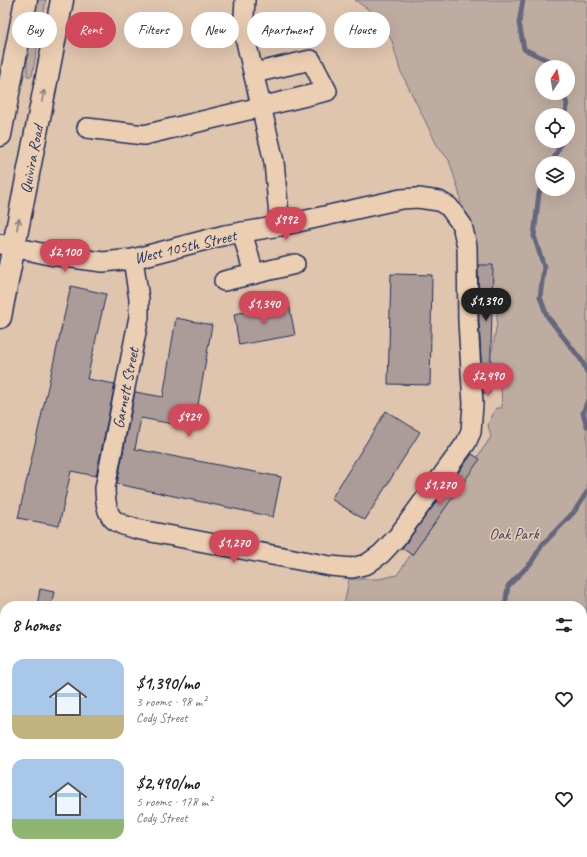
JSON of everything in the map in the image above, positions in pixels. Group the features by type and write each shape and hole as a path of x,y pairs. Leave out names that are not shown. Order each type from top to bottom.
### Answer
{"main road":[{"path":"0,135 26,0"},
{"name":"Quivira Road","path":"0,317 7,246 62,0"}],"street":[{"path":"245,0 244,16 246,37 274,162 280,226"},
{"path":"87,128 144,135 327,91 311,60 254,73"},
{"name":"West 105th Street","path":"7,246 50,255 103,262 133,259 242,232 280,226 401,199 418,198 439,201 449,207 462,225 467,246 468,321 473,404 472,432 466,443 398,536 381,554 367,564 352,568 306,562 141,530 121,524 110,516"},
{"path":"242,232 254,274"},
{"name":"Garnett Street","path":"110,516 106,506 105,488 140,308 133,259"},
{"path":"224,280 295,264"}],"green space":[{"path":"35,0 46,0 44,12 33,12"},
{"name":"Oak Park","path":"355,0 587,0 587,601 345,601 349,579 379,579 397,575 491,437 488,425 496,408 502,408 501,387 489,386 482,376 493,347 497,322 497,306 473,272 459,192 449,160 438,147 400,70 390,37 390,12 372,12"},
{"path":"28,48 37,48 32,76 27,76"}],"building":[{"path":"478,265 493,265 490,393 483,393"},
{"path":"391,274 432,275 430,385 388,384"},
{"path":"71,286 106,294 87,379 115,384 96,476 71,471 59,526 18,518"},
{"path":"289,304 295,335 239,345 234,314"},
{"path":"176,318 212,325 194,428 141,418 135,449 281,477 273,517 117,484 135,392 163,397"},
{"path":"386,411 420,432 365,520 331,499"},
{"path":"472,454 480,459 412,555 402,548"},
{"path":"40,589 54,592 52,601 38,601"}],"waterway":[{"path":"523,0 519,23 524,49 547,60"},
{"path":"566,100 567,108"},
{"path":"555,156 559,148"},
{"path":"539,196 534,236 544,267 540,297 547,316 582,361 587,372"},
{"path":"587,402 583,413 587,426"},
{"path":"506,601 508,586 531,563 542,545 574,512 587,492"}]}
